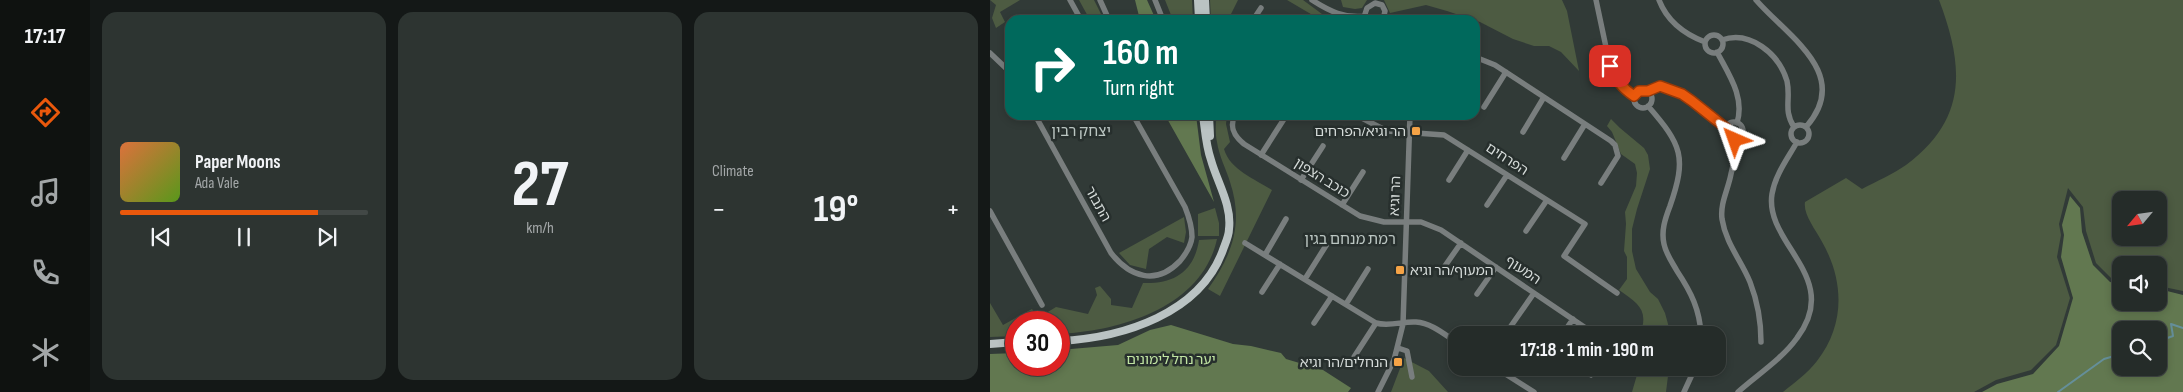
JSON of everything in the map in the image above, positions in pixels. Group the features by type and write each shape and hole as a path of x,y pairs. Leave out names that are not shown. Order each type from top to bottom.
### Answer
{"main road":[{"path":"1198,0 1200,15"},
{"path":"1202,15 1205,0"},
{"path":"1070,340 1098,337 1137,326 1170,310 1203,286 1221,255 1229,229 1224,195 1210,158 1204,120"},
{"path":"1209,120 1210,158"},
{"path":"990,344 1005,343"}],"street":[{"path":"1070,0 1078,15"},
{"path":"1100,0 1108,15"},
{"path":"1155,0 1161,15"},
{"path":"1312,0 1340,15"},
{"path":"1596,0 1610,66 1621,87 1634,96"},
{"path":"1659,0 1665,14 1674,23 1691,36 1705,42"},
{"path":"1756,0 1791,34 1816,65 1822,84 1820,105 1813,119 1806,127"},
{"path":"1367,15 1367,8 1375,2 1384,8 1384,15"},
{"path":"1256,15 1261,8"},
{"path":"1705,42 1712,35 1722,40"},
{"path":"1722,40 1735,36 1745,38 1765,49 1774,58 1786,81 1788,93 1787,113 1794,126 1791,134 1792,139 1797,142 1803,142 1808,138 1809,131 1806,127 1800,124 1794,126"},
{"path":"1705,42 1705,47 1709,52 1717,52 1722,48 1722,40"},
{"path":"1717,52 1738,96 1740,110 1737,123"},
{"path":"990,53 1005,67"},
{"path":"1480,58 1506,72 1615,145 1618,156 1600,183"},
{"path":"1484,107 1506,72"},
{"path":"1634,96 1641,90 1648,91 1660,86 1682,94 1726,128"},
{"path":"1634,96 1637,106 1643,108 1648,106 1652,97 1648,91"},
{"path":"1523,132 1544,98"},
{"path":"1648,106 1670,132 1679,154 1679,178 1665,220 1663,242 1669,257 1696,303 1700,326"},
{"name":"התבור","path":"1038,120 1111,253 1128,270 1140,275 1155,276 1162,274 1184,256 1192,239 1190,222 1185,207 1136,120"},
{"name":"כוכב הצפון","path":"1232,120 1234,133 1244,144 1360,216 1377,222 1407,221"},
{"path":"1261,155 1283,120"},
{"name":"הפרחים","path":"1366,120 1387,131 1444,135 1584,224 1564,256 1617,292"},
{"name":"הר וגיא","path":"1378,392 1388,376 1398,348 1403,323 1410,120"},
{"path":"1730,123 1737,123 1743,131 1740,138 1731,140 1726,136 1726,128 1730,123"},
{"path":"1564,158 1585,124"},
{"path":"1735,140 1732,174 1723,203 1722,217 1730,247 1753,291 1760,322 1761,342"},
{"path":"1738,392 1791,346 1804,328 1808,317 1810,294 1807,278 1779,226 1772,199 1778,176 1797,142"},
{"path":"1301,180 1323,146"},
{"path":"1449,180 1468,150"},
{"path":"1342,205 1363,172"},
{"path":"1487,206 1508,175"},
{"path":"1526,231 1548,200"},
{"path":"990,211 1042,305"},
{"path":"1265,255 1286,219"},
{"name":"המעוף","path":"1407,221 1432,225 1583,326"},
{"path":"1245,242 1376,323 1387,325 1417,322 1426,324 1448,337"},
{"path":"1440,273 1460,243"},
{"path":"1305,279 1327,244"},
{"path":"1262,292 1280,264"},
{"path":"1477,294 1496,267"},
{"path":"1346,304 1368,269"},
{"path":"1512,326 1534,293"},
{"path":"1314,323 1332,296"},
{"path":"1568,326 1573,319"},
{"path":"1354,357 1376,323"},
{"path":"1398,348 1407,351 1412,377"},
{"path":"1508,376 1533,392"},
{"path":"1684,392 1691,376"}],"green space":[{"path":"990,0 1020,0 1000,12 1005,22 996,28 992,18 996,5"},
{"path":"1079,0 1094,0 1102,15 1087,15"},
{"path":"1135,0 1147,0 1154,15 1139,15"},
{"path":"1165,0 1192,0 1193,15 1171,15"},
{"path":"1210,0 1238,0 1230,15 1211,15"},
{"path":"1287,0 1303,0 1324,15 1312,15"},
{"path":"1341,0 1367,0 1362,8 1355,9 1343,7"},
{"path":"1384,0 1562,0 1567,11 1579,71 1561,52 1549,46 1534,46 1513,39 1480,22 1480,15 1459,15 1426,5 1390,13"},
{"path":"1939,0 2183,0 2183,291 2167,288 2167,256 2112,256 2112,279 2096,263 2086,231 2083,207 2068,188 2059,224 2061,235 2057,257 2070,298 2056,345 2031,370 1996,380 1974,392 1783,392 1817,361 1826,347 1833,332 1839,301 1834,270 1829,255 1808,216 1805,202 1846,178 1862,189 1906,165 1926,147 1941,129 1950,110 1955,90 1956,69 1953,47"},
{"path":"1611,119 1644,148 1648,155 1650,169 1632,229 1632,251 1636,269 1650,292 1658,299 1669,326 1643,326 1643,313 1640,308 1632,299 1619,290 1627,279 1627,257 1624,251 1625,212 1636,186 1637,173 1635,164 1621,154 1612,132 1607,126"},
{"path":"1168,120 1197,120 1201,155 1214,202"},
{"path":"1216,120 1226,120 1230,142 1224,149 1227,156 1237,168 1272,190 1220,296 1208,289 1224,264 1229,251 1236,225 1236,212 1234,197 1216,135"},
{"path":"2070,196 2080,208 2082,232 2093,265 2112,282 2112,311 2167,311 2167,291 2183,295 2183,392 1982,392 1997,384 2033,374 2059,346 2073,298 2061,257 2064,235 2062,225"},
{"path":"1215,208 1219,223 1219,236 1198,236 1198,214"},
{"path":"1184,217 1186,232 1184,243 1167,237 1149,249 1146,269 1130,265 1119,253"},
{"path":"1217,239 1208,263 1194,283 1176,299 1155,311 1107,328 1070,333 1070,311 1049,311 1056,307 1088,314 1097,295 1095,288 1100,286 1111,299 1111,305 1132,308 1143,283 1154,283 1173,278 1187,268 1196,251 1199,240"},
{"path":"990,303 1003,325 1005,324 1005,336 990,337"},
{"name":"יער נחל לימונים","path":"1171,325 1233,344 1281,353 1286,359 1323,370 1351,388 1348,392 990,392 990,354 1005,353 1005,376 1070,376 1070,349 1118,345 1150,330"},
{"path":"1404,358 1429,371 1448,392 1391,392"},
{"path":"1637,376 1668,376 1666,392 1632,392"}],"waterway":[{"path":"2167,338 2173,336 2171,324 2183,328"},
{"path":"2058,392 2104,359 2112,357"}],"place":[{"name":"הר וגיא/הפרחים","path":"1416,131"},
{"name":"המעוף/הר וגיא","path":"1400,270"},
{"name":"הנחלים/הר וגיא","path":"1398,362"}],"district":[{"name":"יצחק רבין","path":"1081,131"},
{"name":"רמת מנחם בגין","path":"1350,239"}],"route":[{"path":"1610,66 1621,87 1634,96 1639,91 1648,91 1656,86 1670,88 1703,109 1726,128 1725,132 1728,138 1735,140"}]}
